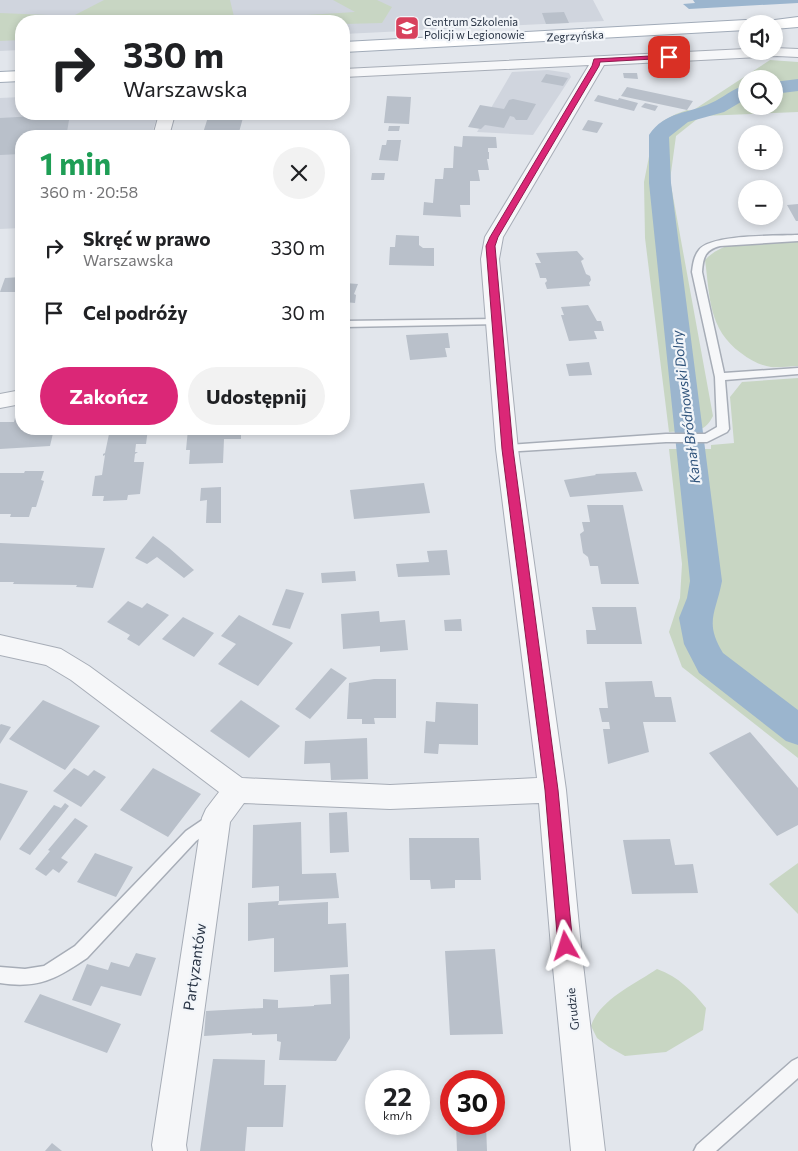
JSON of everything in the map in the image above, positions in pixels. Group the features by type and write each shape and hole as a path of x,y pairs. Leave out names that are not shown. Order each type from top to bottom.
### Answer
{"main road":[{"path":"783,23 798,22"},
{"path":"624,39 738,27"},
{"path":"783,36 798,35"},
{"path":"624,39 738,38"},
{"name":"Zegrzyńska","path":"350,47 624,39"},
{"name":"Zegrzyńska","path":"350,59 624,39"},
{"path":"0,63 15,62"},
{"path":"0,77 15,76"}],"street":[{"name":"Zegrzyńska","path":"350,73 777,52 798,53"},
{"name":"Grudzie","path":"588,1151 565,937 552,790 507,449 490,259 494,237 596,66 596,60"},
{"path":"0,401 15,398"},
{"path":"0,645 52,656 80,674 237,790 390,797 552,790"},
{"name":"Partyzantów","path":"170,1151 169,1145 216,818 237,790"}],"lane":[{"path":"507,449 666,438 707,438 723,429 720,377 697,272 699,257 704,249 727,242 798,238"},
{"path":"350,324 496,322"},
{"path":"720,377 798,372"},
{"path":"0,975 22,979 38,978 61,966 81,952 191,836 216,818"},
{"path":"703,1151 798,1067"}],"shaded area":[{"name":"Centrum Szkolenia Policji w Legionowie","path":"0,0 593,0 604,21 350,34 350,15 15,15 15,50 0,51"},
{"path":"548,70 569,73 571,77 533,135 477,132 512,72"},
{"path":"15,97 15,120 156,120 153,130 15,130 15,228 0,229 0,98"}],"green space":[{"path":"104,0 230,0 234,15 75,15"},
{"path":"333,0 377,0 392,7 382,23 350,24 350,15 306,15 355,12"},
{"path":"0,13 49,15 15,15 15,40 0,41"},
{"path":"770,60 798,62 798,112 783,113 783,70 755,70"},
{"path":"738,81 738,114 701,116 676,136 670,180 713,416 705,427 700,430 669,432 645,238 644,182 654,131 663,121 687,110 692,111"},
{"path":"761,240 798,240 798,366 771,367 744,356 730,344 722,333 712,311 705,260 714,252 736,243"},
{"path":"798,378 798,758 682,667 669,632 680,598 682,564 669,449 711,449 711,445 734,443 730,397 742,382"},
{"path":"798,863 798,914 769,884"},
{"path":"657,969 672,976 684,985 706,1008 703,1030 666,1052 625,1056 597,1038 591,1026 595,1017 610,1000"}],"water":[{"path":"693,0 798,0 798,3 689,9 683,4 695,3"}],"building":[{"path":"564,12 569,23 546,24 542,13"},
{"path":"623,73 637,73 638,79 624,78"},
{"path":"546,74 568,78 563,86 541,82"},
{"path":"627,87 693,101 687,110 621,96"},
{"path":"598,95 638,103 634,111 594,101"},
{"path":"387,96 411,97 409,124 384,123"},
{"path":"513,99 536,104 527,120 516,120 510,116 504,128 485,125 481,129 468,127 480,105 504,109 509,100"},
{"path":"645,103 658,106 655,111 641,107"},
{"path":"15,117 15,120 69,120 67,130 15,130 15,154 0,155 0,118"},
{"path":"207,120 242,120 240,130 204,130"},
{"path":"588,120 603,123 597,133 582,130"},
{"path":"389,126 400,126 399,131 388,131"},
{"path":"463,136 496,137 497,148 488,148 489,170 478,170 480,181 470,181 470,205 460,205 461,217 423,215 424,202 433,203 435,179 443,179 444,168 453,168 454,146 462,147"},
{"path":"387,140 401,140 398,161 379,160 382,145 386,145"},
{"path":"372,173 385,173 384,180 371,180"},
{"path":"798,204 798,221 796,221 787,205"},
{"path":"396,235 419,236 419,245 423,248 434,248 434,266 389,265 390,247 395,247"},
{"path":"577,251 584,259 581,261 586,274 590,276 590,286 547,289 546,278 540,278 535,263 541,263 536,253"},
{"path":"15,277 15,292 0,292 5,278"},
{"path":"350,283 358,284 354,294 356,295 355,303 350,303"},
{"path":"588,305 597,321 601,321 604,331 594,331 597,339 569,341 561,315 564,315 561,307"},
{"path":"448,333 450,348 445,348 447,357 410,360 406,335"},
{"path":"589,362 592,375 569,376 566,364"},
{"path":"15,418 15,435 53,435 50,446 0,449 0,422 14,422"},
{"path":"109,435 147,435 146,444 136,444 135,452 138,452 135,454 134,462 144,462 140,494 128,495 127,500 103,501 104,496 92,496 95,476 102,475 105,455 103,456 103,454 105,453"},
{"path":"187,435 241,435 241,439 224,439 223,463 189,464 190,450 186,450"},
{"path":"25,471 44,471 41,480 44,481 36,507 32,507 29,517 10,517 11,514 0,514 0,473 24,473"},
{"path":"636,472 643,491 570,497 564,480 595,474"},
{"path":"424,483 430,513 354,519 350,490"},
{"path":"221,487 221,523 206,523 207,500 200,501 201,488"},
{"path":"587,505 623,505 639,584 601,584 598,566 590,566 588,557 583,553 580,534 584,531 582,522 590,522"},
{"path":"153,536 194,570 184,578 157,557 147,564 135,558"},
{"path":"0,543 105,548 93,588 76,587 77,585 0,582"},
{"path":"447,550 450,575 398,577 396,564 429,562 427,551"},
{"path":"355,571 356,581 322,583 321,573"},
{"path":"286,589 304,593 290,629 272,625"},
{"path":"128,601 142,608 147,603 169,615 139,646 127,639 130,635 107,622"},
{"path":"592,607 636,607 642,644 587,644 586,630 596,630"},
{"path":"379,611 380,622 405,620 408,650 380,652 380,646 343,649 341,614"},
{"path":"239,615 293,643 258,686 218,664 236,644 221,636"},
{"path":"183,617 214,633 194,657 162,639"},
{"path":"461,619 462,631 445,631 444,620"},
{"path":"331,668 347,678 310,719 295,709"},
{"path":"374,679 396,679 396,718 374,718 375,724 362,724 362,719 347,719 349,683"},
{"path":"652,681 655,697 671,697 676,722 643,722 649,752 608,764 603,729 610,729 609,722 602,722 599,708 608,708 605,682"},
{"path":"43,700 100,726 65,770 9,739"},
{"path":"241,700 280,726 249,758 210,731"},
{"path":"436,702 478,704 478,745 439,744 438,754 424,753 426,721 435,722"},
{"path":"0,725 11,727 0,744"},
{"path":"750,732 798,788 798,825 777,836 709,753"},
{"path":"367,738 368,779 331,780 330,763 304,764 305,741"},
{"path":"74,768 88,776 94,770 106,777 81,807 53,791"},
{"path":"153,768 201,794 168,837 120,810"},
{"path":"0,783 28,791 0,841"},
{"path":"65,803 69,806 30,855 19,849 54,805 61,808"},
{"path":"347,812 349,852 330,853 329,813"},
{"path":"75,818 88,826 61,858 68,862 59,873 53,869 46,876 35,869"},
{"path":"301,822 302,874 336,873 339,898 279,901 279,886 252,888 253,825"},
{"path":"409,838 479,838 481,880 455,880 455,888 431,889 430,880 410,880"},
{"path":"670,839 675,865 693,864 698,893 632,894 623,840"},
{"path":"95,853 133,867 116,897 77,882"},
{"path":"279,901 278,905 328,902 328,924 346,923 348,967 274,972 274,938 248,941 248,903"},
{"path":"495,949 503,1034 450,1035 445,951"},
{"path":"136,953 156,958 141,996 101,986 91,1006 72,1000 87,964 108,970 111,962 129,967"},
{"path":"349,974 350,1038 336,1061 279,1060 281,1042 277,1041 277,1034 252,1035 252,1033 204,1036 206,1011 263,1008 263,999 278,1000 278,1008 331,1004 330,975"},
{"path":"40,994 121,1024 107,1053 24,1022"},
{"path":"213,1059 265,1060 264,1085 286,1085 283,1127 247,1127 245,1151 200,1151"},
{"path":"456,1135 486,1135 487,1151 457,1151"},
{"path":"52,1143 62,1151 45,1151"}],"waterway":[{"name":"Kanał Bródnowski Dolny","path":"783,87 798,85"},
{"name":"Kanał Bródnowski Dolny","path":"738,96 717,108 681,118 659,135 660,183 706,581 703,598 695,618 700,644 711,663 798,730"}],"place":[{"name":"Centrum Szkolenia Policji w Legionowie","path":"407,28"}],"route":[{"path":"566,946 552,790 507,449 490,259 491,246 494,237 596,66 596,60 669,57"}]}
